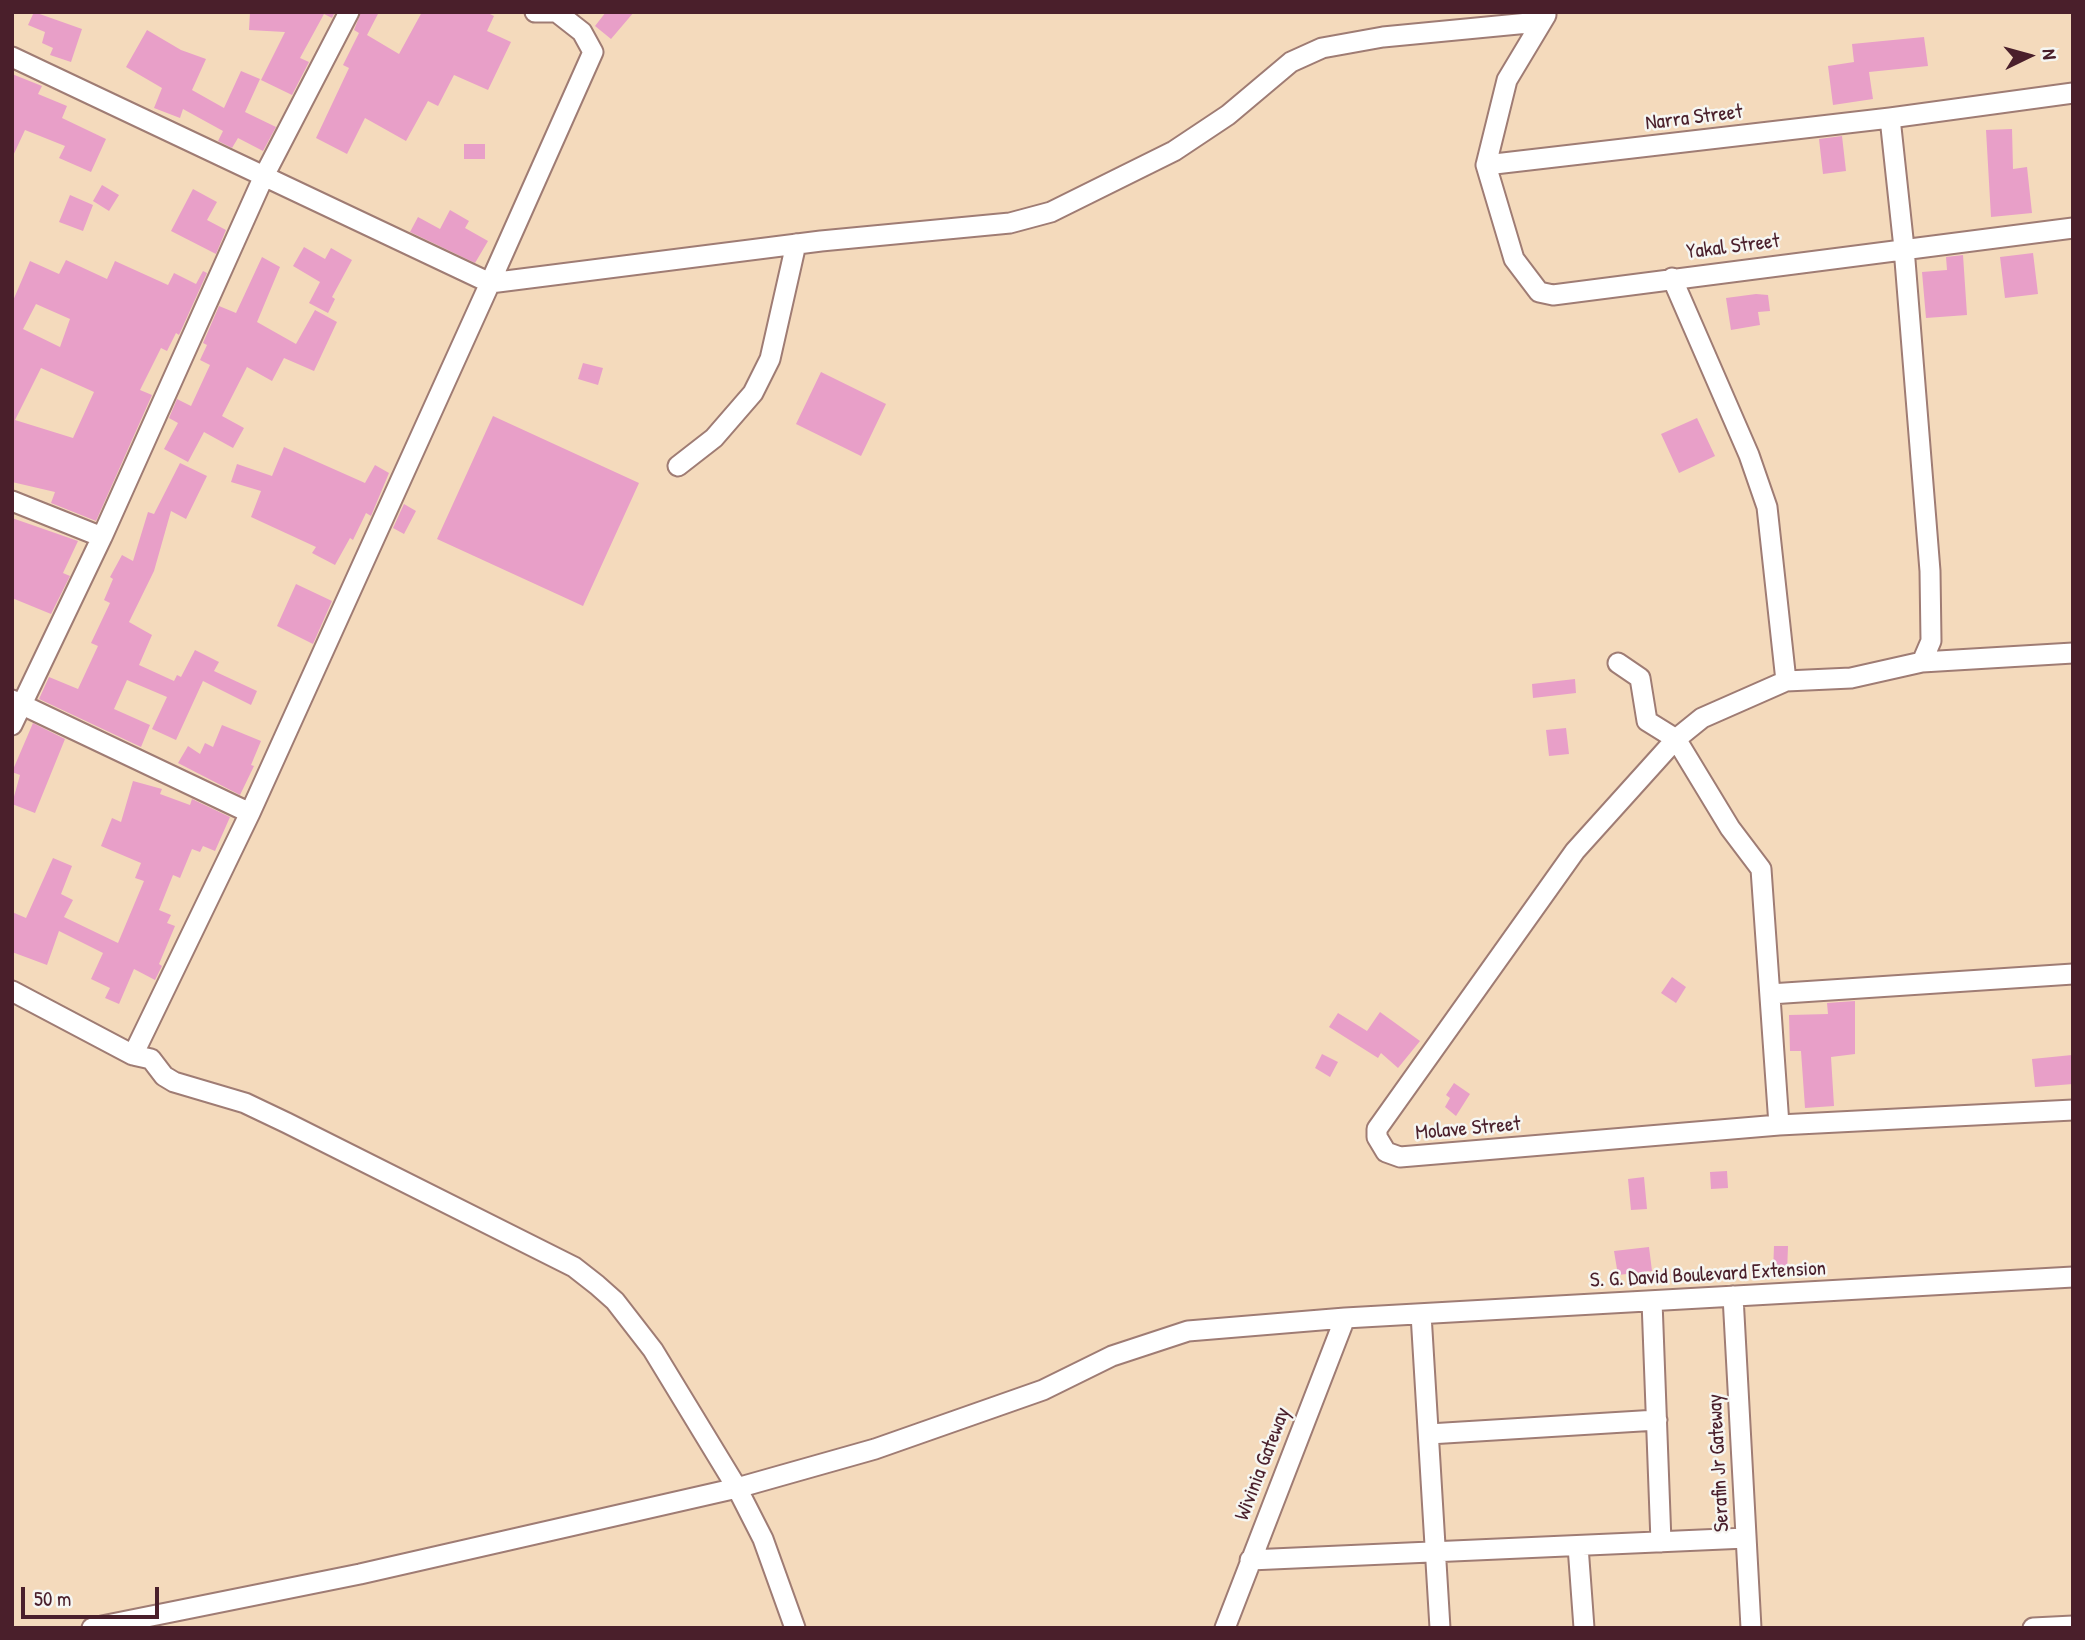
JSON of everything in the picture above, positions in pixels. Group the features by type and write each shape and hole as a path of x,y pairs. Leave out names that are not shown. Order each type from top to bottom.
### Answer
{"street":[{"path":"12,725 17,702 102,537 264,176 349,12"},
{"path":"133,1055 250,813 593,51 582,32 560,13 535,12"},
{"path":"12,57 490,283 796,244 1010,223 1051,212 1174,151 1228,116 1291,62 1322,48 1383,37 1544,17"},
{"path":"1486,165 1507,80 1544,17"},
{"name":"Narra Street","path":"1486,165 1889,118 2073,93"},
{"path":"1889,118 1904,248 1930,571 1931,641 1922,662"},
{"name":"Yakal Street","path":"1486,165 1514,259 1539,292 1553,295 2073,228"},
{"path":"678,466 714,438 753,393 770,359 796,244"},
{"path":"1672,278 1749,455 1767,507 1786,681"},
{"path":"12,501 102,537"},
{"path":"1676,738 1702,718 1786,681 1851,678 1922,662 2073,653"},
{"path":"1618,663 1640,678 1647,721 1676,738 1730,828 1761,869 1779,1125"},
{"path":"17,702 250,813"},
{"name":"Molave Street","path":"1676,738 1576,851 1377,1129 1377,1137 1386,1152 1400,1157 1779,1125 2073,1110"},
{"path":"1770,994 2073,974"},
{"path":"12,991 133,1055 151,1059 164,1076 174,1082 245,1103 574,1267 615,1301 642,1335 683,1396 737,1488 763,1539 794,1628"},
{"name":"S. G. David Boulevard Extension","path":"104,1626 360,1574 737,1488 875,1448 1043,1390 1112,1356 1188,1331 1345,1318 2073,1277"},
{"name":"Serafin Jr Gateway","path":"1733,1296 1751,1628"},
{"path":"1653,1301 1661,1542"},
{"path":"1421,1314 1440,1628"},
{"name":"Wivinia Gateway","path":"1225,1628 1345,1318"},
{"path":"1429,1434 1657,1420"},
{"path":"1250,1560 1746,1538"},
{"path":"1578,1546 1584,1628"},
{"path":"2033,1628 2073,1626"}],"building":[{"path":"34,12 82,29 71,62 50,55 53,48 42,43 45,32 28,25"},
{"path":"250,12 335,12 332,18 324,14 300,58 309,62 292,95 261,80 285,32 249,30"},
{"path":"361,12 379,12 367,35 399,54 422,12 486,12 494,16 487,31 511,42 488,90 454,75 438,106 428,101 406,141 365,118 347,154 316,138 349,68 343,65 359,33 354,30"},
{"path":"606,12 634,12 611,39 595,26"},
{"path":"147,30 181,50 206,59 192,90 224,108 241,71 260,79 245,112 276,127 263,151 238,138 232,148 218,141 223,131 183,109 180,118 154,108 162,88 126,67"},
{"path":"1924,37 1928,66 1869,72 1873,99 1833,105 1828,66 1854,62 1852,44"},
{"path":"12,74 42,86 38,94 67,106 62,118 106,139 91,172 59,158 65,146 25,130 12,158"},
{"path":"2012,129 2013,169 2027,167 2032,213 1991,217 1986,130"},
{"path":"1842,136 1846,171 1823,174 1819,139"},
{"path":"464,144 485,144 485,159 464,159"},
{"path":"102,185 119,195 109,211 93,201"},
{"path":"193,189 217,202 207,220 226,230 216,254 171,231"},
{"path":"70,195 93,205 83,231 59,222"},
{"path":"450,210 469,221 465,228 488,241 475,263 410,232 418,217 440,229"},
{"path":"304,247 325,259 331,248 352,260 332,297 335,299 328,313 309,303 320,282 293,266"},
{"path":"2033,253 2038,294 2005,298 2000,257"},
{"path":"1963,255 1967,315 1926,318 1922,272 1947,270 1946,257"},
{"path":"262,257 280,267 257,322 296,344 315,310 337,322 314,371 284,358 272,381 247,367 222,416 244,428 233,448 204,432 188,462 164,449 178,423 169,418 177,399 191,406 210,365 200,360 207,345 203,343 219,306 236,313"},
{"path":"66,260 107,279 115,261 168,285 174,273 196,284 203,271 207,273 179,335 176,333 167,351 161,348 140,390 152,395 96,521 51,503 55,492 12,482 12,303 30,261 59,274","holes":["36,304 70,319 60,347 23,329","41,368 94,392 73,438 15,420"]},
{"path":"1768,295 1770,311 1758,312 1760,325 1731,330 1726,298"},
{"path":"583,363 603,368 598,385 578,379"},
{"path":"821,372 886,404 861,456 796,424"},
{"path":"493,416 639,483 583,606 437,539"},
{"path":"1697,418 1715,456 1679,473 1661,434"},
{"path":"284,447 365,483 375,465 389,473 371,516 366,513 353,540 350,538 335,565 312,553 316,547 251,517 261,491 231,482 237,464 272,476"},
{"path":"180,463 207,476 186,519 171,511 154,571 129,622 152,635 139,665 174,681 177,675 181,677 195,650 219,662 214,671 257,691 251,705 203,681 176,740 152,729 167,697 127,680 114,709 150,725 141,747 39,699 49,677 78,689 98,646 91,643 110,603 104,600 113,579 110,577 122,555 133,561 148,512 154,514"},
{"path":"404,504 416,511 404,534 393,528"},
{"path":"12,518 78,541 63,573 70,576 51,614 12,598"},
{"path":"296,584 332,601 313,644 277,626"},
{"path":"1575,679 1576,693 1533,698 1532,684"},
{"path":"33,723 65,739 35,813 12,804 20,775 12,772"},
{"path":"222,725 261,741 251,765 254,766 240,795 178,763 188,746 200,754 205,743 213,747"},
{"path":"1566,728 1569,754 1549,756 1546,730"},
{"path":"133,781 162,789 160,794 190,805 192,799 230,817 215,851 203,846 200,852 192,849 180,878 173,875 159,910 171,915 167,923 175,926 159,964 162,966 155,980 134,969 119,1004 105,998 110,988 91,979 103,953 59,931 47,965 12,952 12,912 26,918 53,858 72,866 61,894 73,900 64,917 118,943 144,881 135,878 141,863 101,846 112,818 121,822"},
{"path":"1672,977 1686,987 1676,1003 1661,993"},
{"path":"1855,1001 1855,1054 1831,1057 1834,1106 1805,1108 1801,1051 1790,1051 1789,1015 1828,1014 1827,1003"},
{"path":"1380,1012 1420,1041 1398,1068 1381,1053 1378,1058 1329,1027 1338,1013 1367,1031"},
{"path":"1322,1054 1338,1062 1330,1077 1315,1068"},
{"path":"2072,1055 2073,1084 2035,1087 2032,1059"},
{"path":"1454,1083 1470,1094 1456,1116 1445,1107 1450,1098 1446,1095"},
{"path":"1727,1171 1728,1188 1711,1189 1710,1172"},
{"path":"1644,1177 1647,1209 1631,1210 1628,1179"},
{"path":"1774,1246 1788,1246 1787,1273 1773,1273"},
{"path":"1649,1247 1652,1271 1618,1275 1614,1251"}]}
